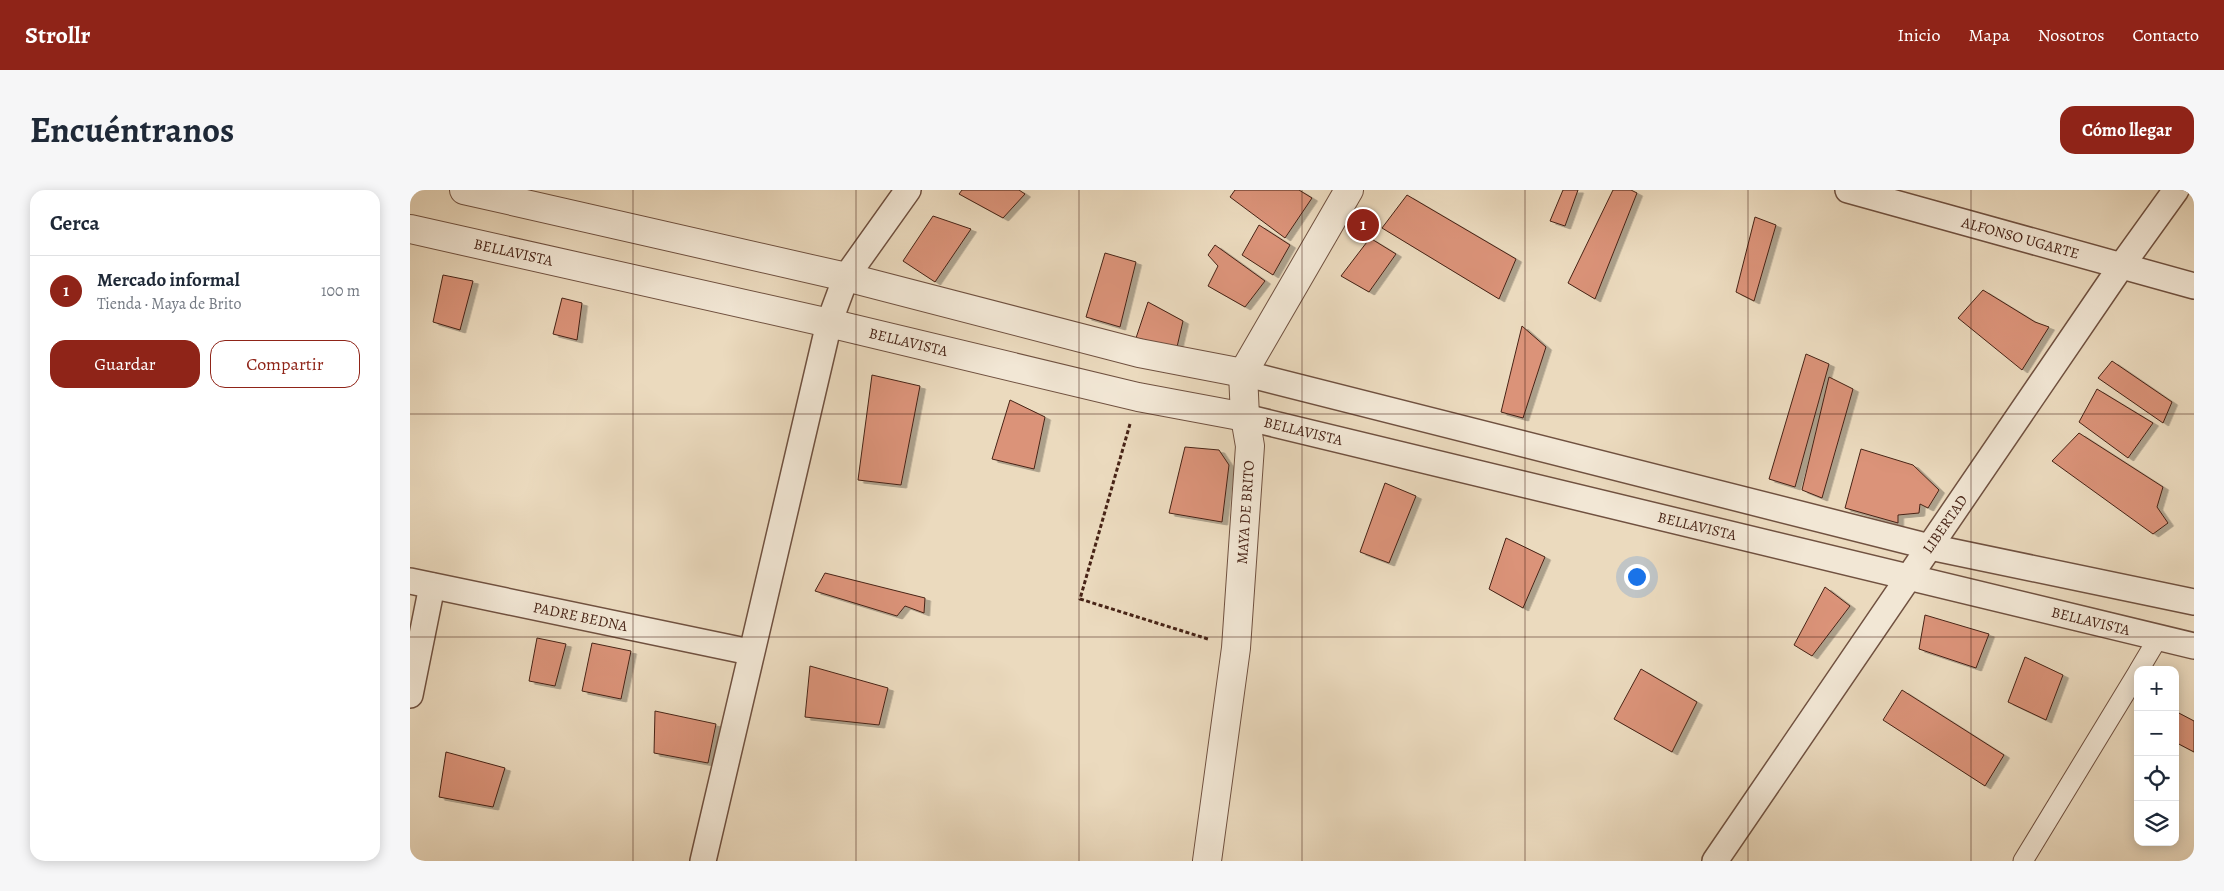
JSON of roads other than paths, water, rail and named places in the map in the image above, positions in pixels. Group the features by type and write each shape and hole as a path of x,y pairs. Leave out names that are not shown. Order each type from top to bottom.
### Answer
{"street":[{"path":"464,190 846,277 1139,353 1243,373 1930,547 2194,602"},
{"path":"703,861 750,652 829,323 846,277 908,190"},
{"path":"1243,373 1349,190"},
{"name":"ALFONSO UGARTE","path":"1848,190 2194,286"},
{"name":"LIBERTAD","path":"1715,861 2122,265 2176,190"},
{"name":"BELLAVISTA","path":"410,228 829,323 1138,396 1245,417 2194,646"},
{"name":"MAYA DE BRITO","path":"1207,861 1236,648 1250,446 1245,417 1243,373"},
{"path":"410,694 421,584"},
{"name":"PADRE BEDNA","path":"421,584 750,652"},
{"path":"2141,666 2158,638"},
{"path":"2022,861 2134,678"}],"place":[{"name":"Mercado informal","path":"1363,225"}]}
